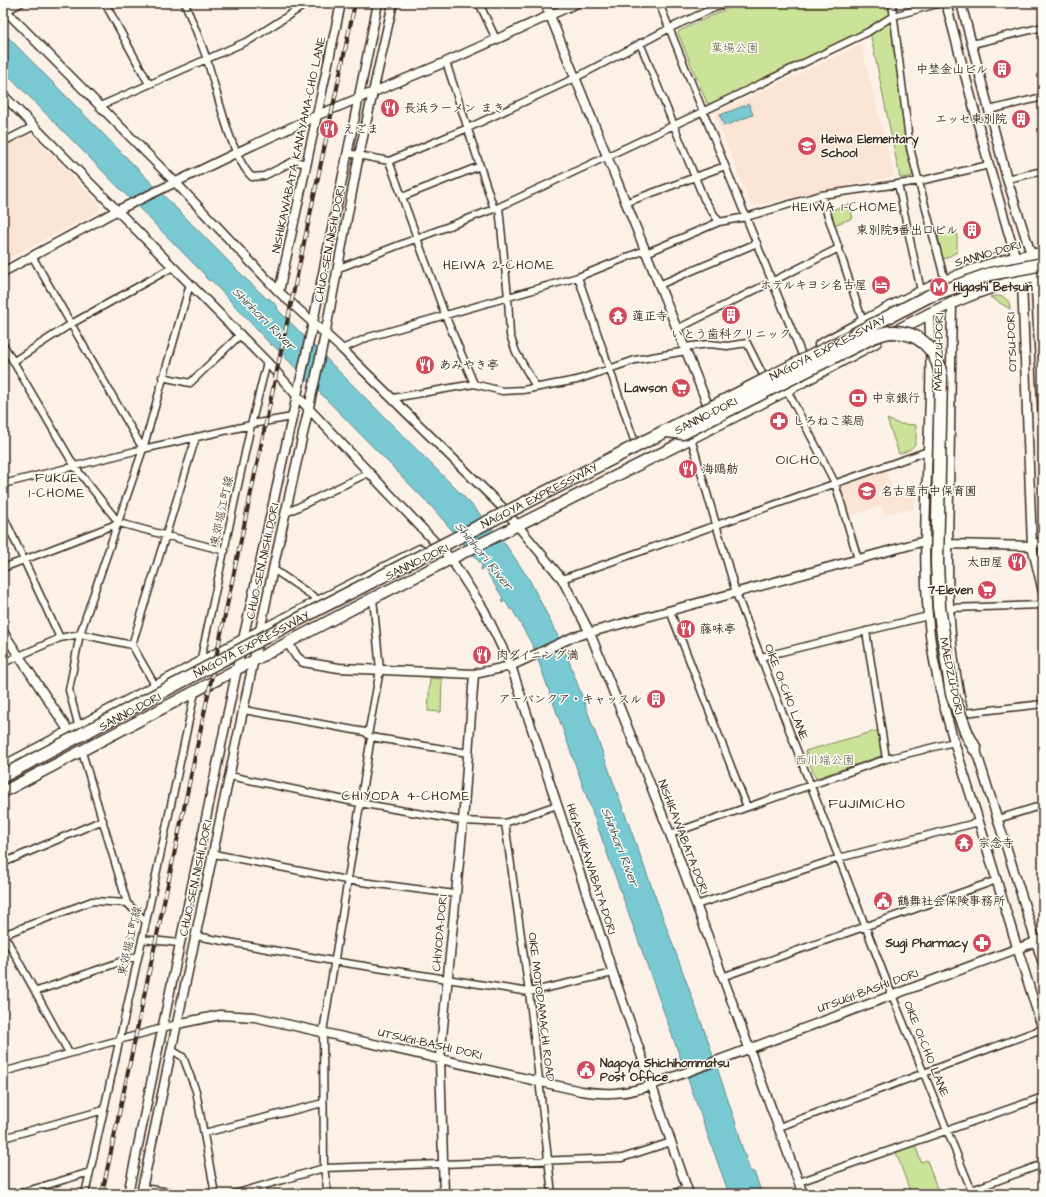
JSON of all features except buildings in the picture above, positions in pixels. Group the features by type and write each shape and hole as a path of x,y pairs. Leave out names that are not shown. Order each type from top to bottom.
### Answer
{"highway":[{"name":"NAGOYA EXPRESSWAY","path":"3,776 316,610 929,296 990,274 1043,264"},
{"path":"666,431 683,433 874,337 890,331 906,334 919,339 932,350 940,367 941,377 937,563 939,607 952,694 967,734 975,749"}],"main road":[{"name":"SANNO-DORI","path":"3,767 200,665 243,640 802,355 921,291 945,281 1016,259 1043,254"},
{"name":"SANNO-DORI","path":"3,792 82,752 373,598 787,390 929,313 952,302 987,289 1040,276"}],"street":[{"path":"4,10 21,3"},
{"path":"105,3 149,84"},
{"path":"185,3 207,59 236,153 244,170 252,177 264,176 294,161 307,164"},
{"path":"100,106 250,40 308,3"},
{"name":"NISHIKAWABATA KANAYAMA-CHO LANE","path":"279,292 341,3"},
{"name":"CHUO-SEN NISHI DORI","path":"128,1194 243,640 311,332 378,3"},
{"name":"CHUO-SEN NISHI DORI","path":"142,1191 214,854 259,632 324,339 359,155 393,3"},
{"path":"479,3 496,39"},
{"path":"545,3 707,403 691,438"},
{"path":"3,272 161,188 318,115 446,62 577,3"},
{"path":"659,3 802,355"},
{"path":"347,153 389,161 468,128 575,78 670,28 725,3"},
{"path":"892,3 910,148 945,281"},
{"path":"338,268 418,240 497,208 868,32 893,16 941,3"},
{"name":"OTSU-DORI","path":"946,3 989,165 1022,280 1032,546 1043,592"},
{"path":"961,3 1007,179 1040,276 1043,420"},
{"name":"NISHIKAWABATA-DORI","path":"4,10 176,182 279,292 312,323 324,339 342,349 503,508 562,580 590,633 670,834 803,1194"},
{"path":"972,44 1043,28"},
{"path":"640,44 704,199 719,222"},
{"path":"446,62 480,166 497,208 508,297 510,335 516,352 536,387"},
{"name":"HIGASHIKAWABATA-DORI","path":"3,95 241,334 368,473 451,559 484,610 511,666 613,973 688,1191"},
{"path":"989,110 1043,97"},
{"path":"3,142 34,126"},
{"path":"389,161 445,315 474,384"},
{"path":"342,349 369,337 578,277 719,222 746,218 821,195 920,182 989,165"},
{"path":"402,197 480,166"},
{"path":"626,203 694,176 726,166"},
{"path":"1007,179 1043,171"},
{"path":"898,184 921,291"},
{"path":"821,195 864,322"},
{"path":"659,285 757,243"},
{"path":"677,329 839,248"},
{"path":"32,256 143,449"},
{"path":"14,361 71,324 173,267"},
{"path":"578,277 634,440"},
{"path":"74,730 69,690 80,634 143,449 162,377 190,284"},
{"name":"MAEDZU-DORI","path":"952,302 948,544 949,608 954,661 964,713 998,819 1040,940 1043,964"},
{"name":"MAEDZU-DORI","path":"929,313 931,346 925,541 928,616 937,677 954,742 1043,1030"},
{"path":"162,377 190,384 241,334"},
{"path":"393,398 474,384 502,391 536,387 577,380 635,360 710,344 727,346 747,343 763,375"},
{"path":"3,344 75,468 119,523"},
{"name":"東郊堀江町線","path":"200,665 251,424 267,362"},
{"path":"787,390 835,483 858,559"},
{"path":"3,484 75,468 143,449 251,424 292,417"},
{"path":"156,687 132,645 167,536 196,437"},
{"name":"OIKE OI-CHO LANE","path":"691,438 736,593 865,927 972,1192"},
{"path":"562,580 928,451"},
{"path":"286,512 368,473"},
{"path":"3,515 25,559 60,638"},
{"path":"3,568 119,523 225,551"},
{"path":"288,643 297,657 303,662 339,668 474,674 511,666 573,637 925,541 948,544 1032,546 1043,541"},
{"path":"273,569 320,601"},
{"path":"328,1194 324,1168 323,1032 380,670 373,598"},
{"path":"949,608 1043,605"},
{"path":"670,611 747,807"},
{"path":"761,657 928,616"},
{"path":"866,631 886,759"},
{"path":"3,632 74,730"},
{"path":"3,663 60,638 80,634 132,645"},
{"name":"CHIYODA-DORI","path":"444,1194 440,1058 463,821 474,674"},
{"name":"東郊堀江町線","path":"85,1194 137,956 146,922 195,692"},
{"path":"964,713 1043,704"},
{"path":"244,710 365,732 369,736 468,753"},
{"path":"670,834 886,759 954,742"},
{"path":"82,752 127,903 146,922"},
{"path":"230,776 358,803 463,821 505,823 557,805"},
{"path":"998,819 1043,805"},
{"path":"3,863 103,820"},
{"path":"696,905 839,858 979,822"},
{"name":"OIKE MOTODAMACHI ROAD","path":"505,823 529,992 552,1194"},
{"path":"214,854 346,880 455,894"},
{"path":"722,977 997,880"},
{"path":"69,1053 37,991 3,934 92,901 127,903"},
{"path":"196,936 333,961 529,992 613,973"},
{"path":"142,939 179,943"},
{"name":"UTSUGI-BASHI DORI","path":"177,1024 220,1015 240,1015 323,1032 599,1094 632,1092 1040,940"},
{"path":"37,991 137,956"},
{"path":"3,1072 177,1024"},
{"path":"779,1127 923,1072 1043,1030"},
{"path":"172,1050 183,1057 196,1091 215,1194"},
{"path":"799,1182 1043,1097"},
{"path":"204,1133 323,1104"},
{"path":"3,1138 104,1110"},
{"path":"234,1194 324,1168 622,1158 671,1142"},
{"path":"960,1194 972,1192 1043,1164"},
{"path":"17,1194 90,1172"},
{"path":"142,1191 182,1194"},
{"path":"673,1194 688,1191"}],"shaded area":[{"name":"Heiwa Elementary School","path":"861,45 894,176 756,205 750,203 715,115 716,113"},
{"path":"27,135 32,135 100,205 99,211 3,261 3,147"},
{"name":"名古屋市中保育園","path":"886,470 894,493 909,494 909,496 915,497 914,509 884,514 882,506 848,517 840,489 842,485"}],"green space":[{"name":"葉場公園","path":"739,3 889,3 907,151 913,173 911,177 900,178 869,27 857,35 710,104 707,103 678,33 679,31"},
{"path":"849,204 853,218 834,225 829,211"},
{"path":"957,233 957,252 942,260 938,236"},
{"path":"996,296 1006,299 1009,303 1010,309 990,297"},
{"path":"887,419 899,424 916,425 916,441 913,447 899,454"},
{"path":"430,678 442,679 441,712 428,711"},
{"name":"西川端公園","path":"879,730 883,754 881,756 817,778 815,777 805,751"},
{"path":"915,1145 921,1162 927,1160 939,1194 911,1194 896,1152"}],"water":[{"name":"Shinhori River","path":"3,32 241,274 267,299 269,298 278,307 277,309 471,504 503,541 529,579 565,650 707,1038 739,1133 740,1141 750,1171 754,1172 762,1194 729,1194 533,646 512,609 510,609 505,601 502,603 501,600 503,598 484,568 481,570 482,565 430,505 273,345 271,345 211,280 209,281 205,277 205,275 3,70"},
{"path":"749,104 753,115 724,126 720,115"}],"railway":[{"path":"102,1194 355,3"}],"place":[{"name":"中埜金山ビル","path":"1002,69"},
{"name":"長浜ラーメン まき","path":"390,108"},
{"name":"エッセ東別院","path":"1021,119"},
{"name":"えごま","path":"329,129"},
{"name":"Heiwa Elementary School","path":"807,146"},
{"name":"東別院3番出口ビル","path":"972,230"},
{"name":"ホテルキヨシ名古屋","path":"881,285"},
{"name":"Higashi Betsuin","path":"939,287"},
{"name":"いとう歯科クリニック","path":"731,315"},
{"name":"蓮正寺","path":"618,316"},
{"name":"あみやき亭","path":"425,365"},
{"name":"Lawson","path":"681,388"},
{"name":"中京銀行","path":"858,398"},
{"name":"しろねこ薬局","path":"779,421"},
{"name":"海鴎舫","path":"688,469"},
{"name":"名古屋市中保育園","path":"867,491"},
{"name":"太田屋","path":"1017,562"},
{"name":"7-Eleven","path":"987,590"},
{"name":"藤味亭","path":"686,629"},
{"name":"肉ダイニング満","path":"482,655"},
{"name":"アーバンクア・キャッスル","path":"656,699"},
{"name":"宗念寺","path":"964,843"},
{"name":"鶴舞社会保険事務所","path":"883,901"},
{"name":"Sugi Pharmacy","path":"982,943"},
{"name":"Nagoya Shichihommatsu Post Office","path":"586,1070"}],"district":[{"name":"HEIWA 1-CHOME","path":"845,207"},
{"name":"HEIWA 2-CHOME","path":"499,265"},
{"name":"OICHO","path":"798,460"},
{"name":"FUKUE 1-CHOME","path":"57,486"},
{"name":"CHIYODA 4-CHOME","path":"406,796"},
{"name":"FUJIMICHO","path":"867,804"}]}
